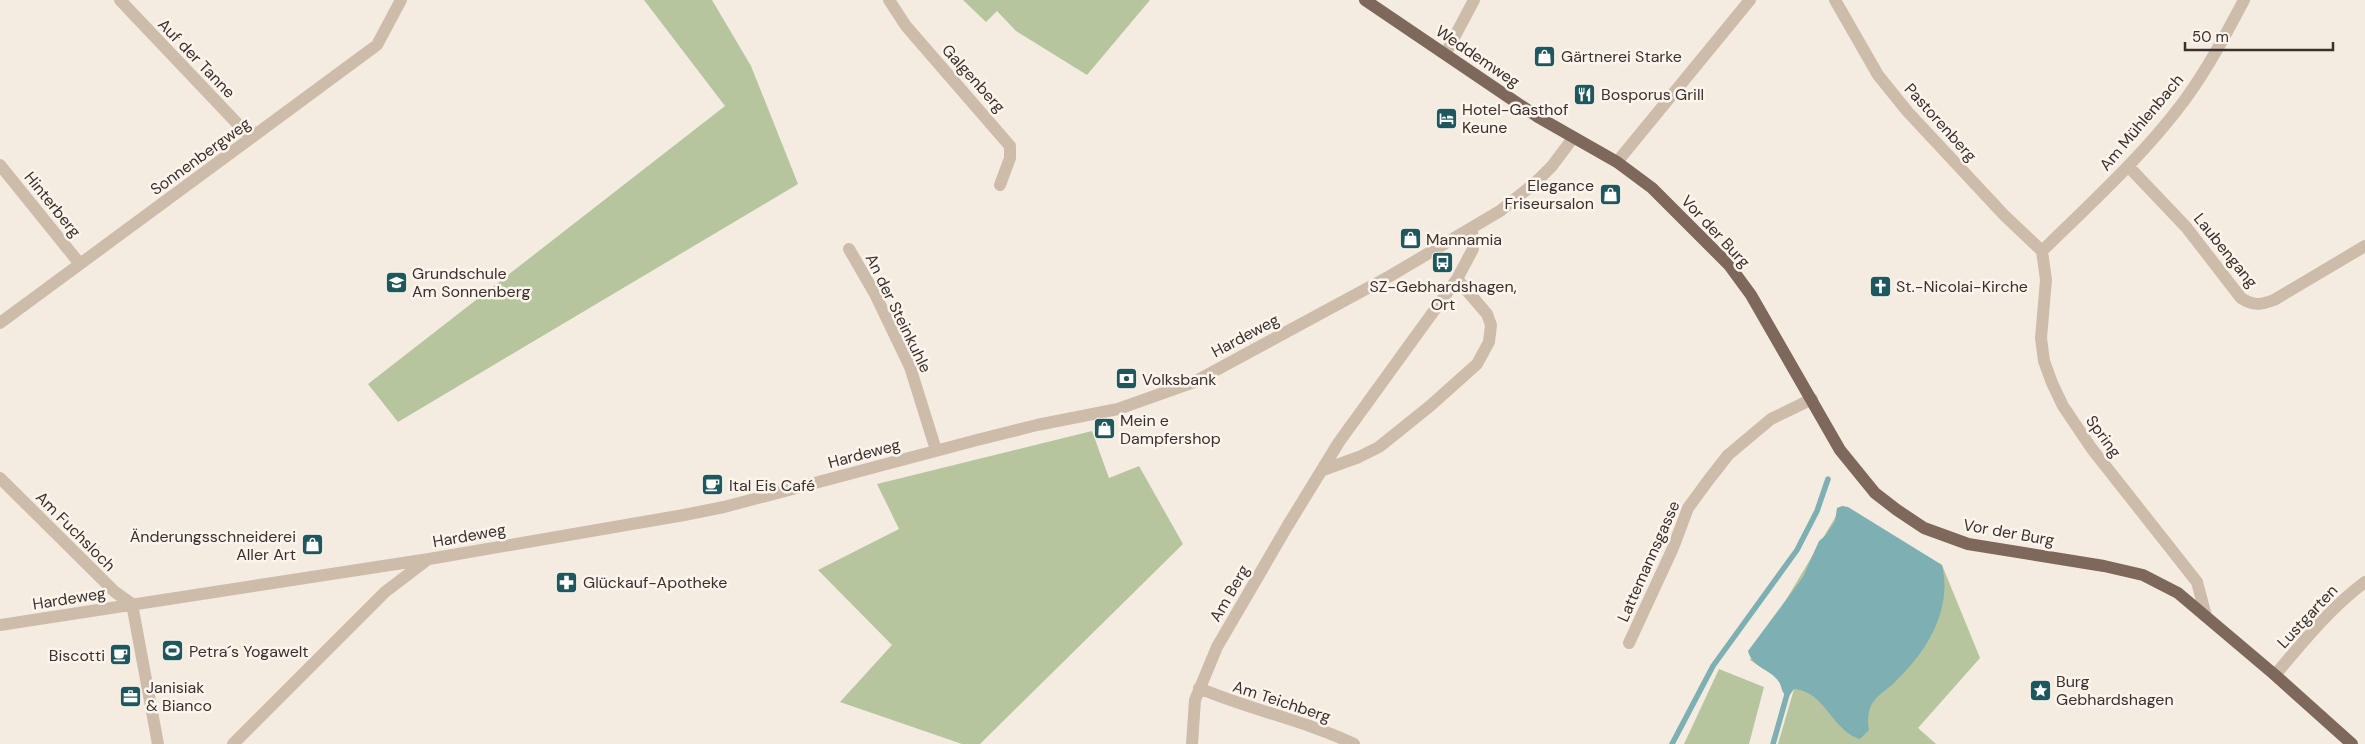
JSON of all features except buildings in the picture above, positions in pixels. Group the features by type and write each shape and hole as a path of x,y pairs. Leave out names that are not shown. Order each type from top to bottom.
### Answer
{"main road":[{"name":"Weddemweg","path":"1365,0 1538,117 1573,138"},
{"name":"Vor der Burg","path":"1573,138 1617,162 1652,188 1729,265 1750,295 1840,450 1870,487 1897,510 1924,528 1968,544 2104,566 2143,576 2178,593 2276,675 2352,744"}],"street":[{"name":"Auf der Tanne","path":"120,0 251,138"},
{"name":"Sonnenbergweg","path":"0,323 377,45 401,0"},
{"name":"Galgenberg","path":"889,0 906,26 1010,146 1010,158 1000,184"},
{"path":"1446,53 1474,0"},
{"path":"1617,162 1750,0"},
{"name":"Pastorenberg","path":"1835,0 1878,75 1907,111 2004,215 2042,250"},
{"name":"Am Mühlenbach","path":"2042,250 2128,166 2184,101 2209,62 2244,0"},
{"name":"Hardeweg","path":"0,625 428,559 724,507 936,450 1037,425 1118,409 1194,382 1390,276 1472,228 1500,211 1535,183 1552,166 1573,138"},
{"name":"Hinterberg","path":"0,165 80,264"},
{"name":"Laubengang","path":"2128,166 2186,227 2241,298 2250,304 2262,305 2274,300 2365,246"},
{"name":"Am Berg","path":"1192,744 1195,700 1217,647 1322,470 1369,398 1457,278 1473,249 1472,228"},
{"name":"An der Steinkuhle","path":"849,248 875,294 910,367 936,450"},
{"name":"Spring","path":"2042,250 2046,280 2041,338 2044,361 2052,383 2063,406 2092,449 2197,582 2206,616"},
{"path":"1322,470 1359,457 1379,447 1430,406 1477,364 1489,342 1490,325 1487,314 1457,278"},
{"name":"Lattemannsgasse","path":"1629,642 1673,548 1688,508 1728,454 1771,420 1812,399"},
{"name":"Am Fuchsloch","path":"0,478 115,592 132,604"},
{"path":"233,744 385,592 428,559"},
{"name":"Lustgarten","path":"2276,675 2313,631 2350,593 2365,582"},
{"path":"132,604 158,744"},
{"name":"Am Teichberg","path":"1199,688 1225,700 1307,724 1354,744"}],"green space":[{"path":"644,0 712,0 751,66 798,184 398,422 368,384 725,106"},
{"path":"963,0 1150,0 1087,75 1016,31 997,11 986,22"},
{"path":"1092,431 1109,478 1139,466 1183,544 980,744 962,744 840,702 892,645 818,570 899,529 877,484"},
{"path":"1842,506 1942,565 1980,658 1918,728 1936,744 1778,744 1794,689 1750,660"},
{"path":"1719,669 1764,687 1749,744 1684,744"}],"water":[{"path":"1842,506 1848,507 1942,565 1944,582 1944,598 1934,630 1917,658 1872,704 1868,723 1869,730 1860,739 1850,735 1821,704 1805,691 1794,689 1789,696 1786,696 1775,677 1758,665 1750,657 1748,651 1803,577 1819,541 1825,536 1835,521 1837,508"}],"waterway":[{"path":"1672,744 1713,666 1797,550 1817,511 1828,479"},
{"path":"1773,744 1788,691"}],"place":[{"name":"Gärtnerei Starke","path":"1545,56"},
{"name":"Bosporus Grill","path":"1585,94"},
{"name":"Hotel-Gasthof Keune","path":"1446,118"},
{"name":"Elegance Friseursalon","path":"1610,194"},
{"name":"Mannamia","path":"1410,239"},
{"name":"SZ-Gebhardshagen, Ort","path":"1443,262"},
{"name":"Grundschule Am Sonnenberg","path":"396,282"},
{"name":"St.-Nicolai-Kirche","path":"1880,286"},
{"name":"Volksbank","path":"1126,379"},
{"name":"Mein e Dampfershop","path":"1104,429"},
{"name":"Ital Eis Café","path":"713,485"},
{"name":"Änderungsschneiderei Aller Art","path":"312,545"},
{"name":"Glückauf-Apotheke","path":"567,582"},
{"name":"Petra´s Yogawelt","path":"173,651"},
{"name":"Biscotti","path":"121,655"},
{"name":"Burg Gebhardshagen","path":"2040,690"},
{"name":"Janisiak & Bianco","path":"130,696"}]}
